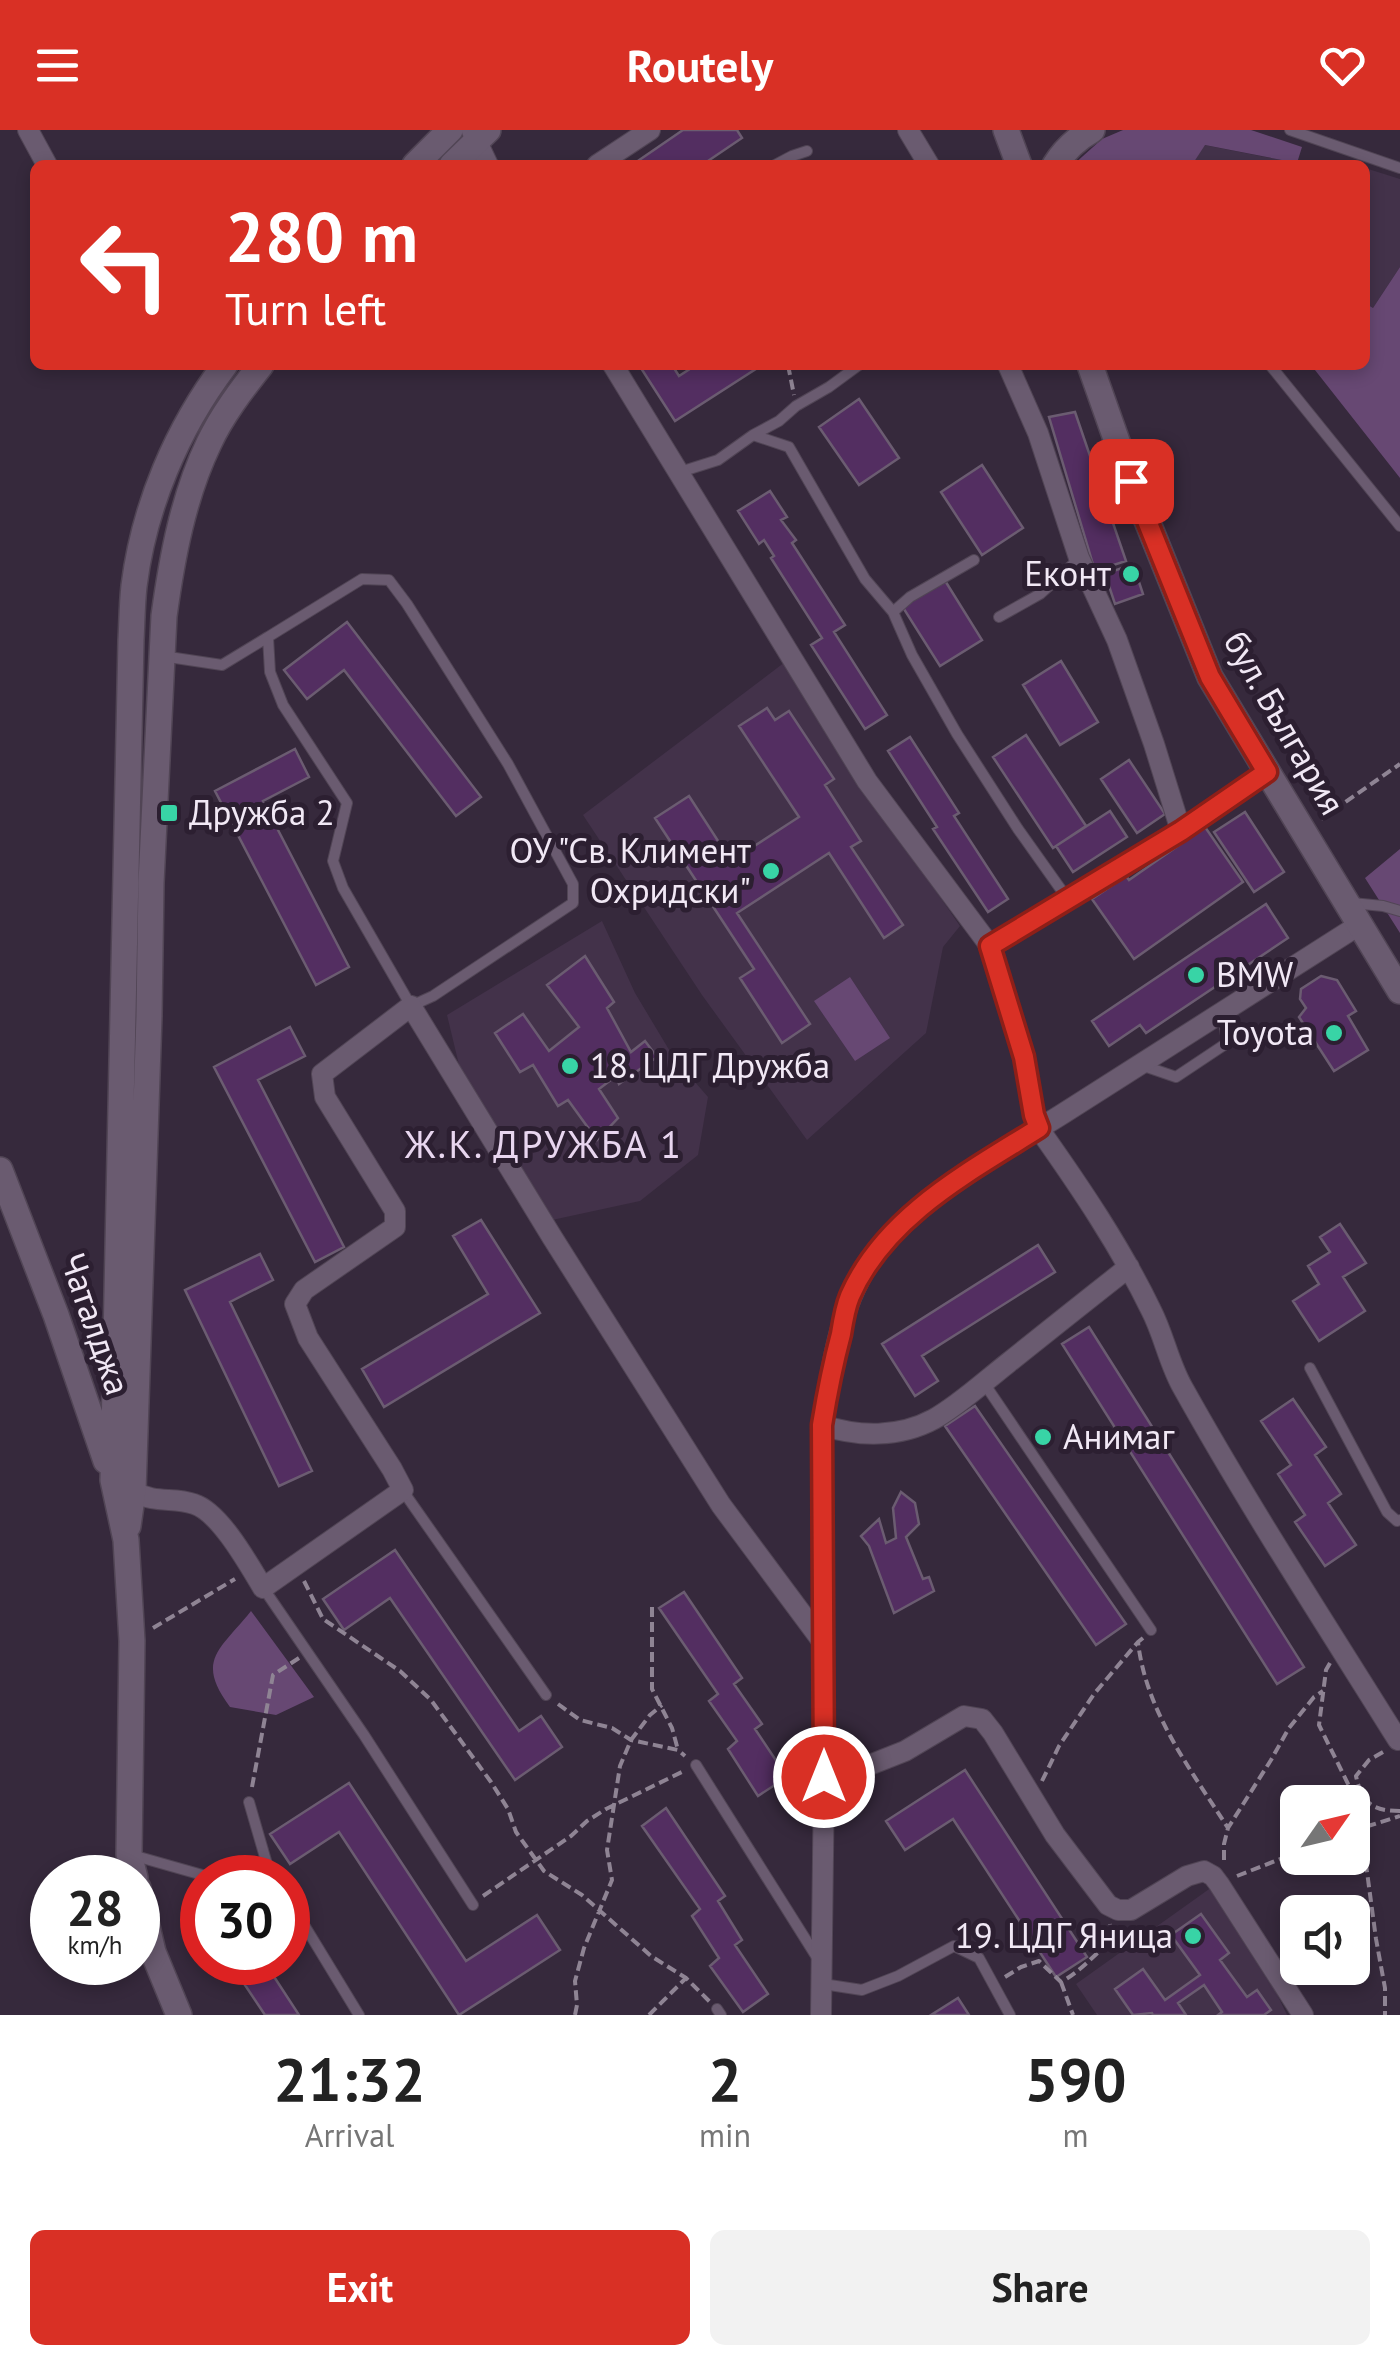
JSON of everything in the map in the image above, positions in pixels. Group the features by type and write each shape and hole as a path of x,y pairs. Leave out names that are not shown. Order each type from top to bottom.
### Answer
{"street":[{"path":"28,130 44,160"},
{"path":"419,160 450,130"},
{"path":"605,160 650,130"},
{"path":"908,130 927,160"},
{"path":"1006,130 1017,160"},
{"path":"1058,160 1092,130"},
{"path":"456,160 479,134"},
{"path":"479,134 487,160"},
{"path":"132,1855 132,1640 123,1485 134,587 157,489 205,393 221,370"},
{"path":"123,1485 149,1016 161,656 169,579 188,495 210,440 257,370"},
{"path":"616,370 867,781 990,946 1024,1057 1039,1128 1129,1266 1154,1315 1180,1383 1398,1740"},
{"path":"1010,370 1038,434 1079,558 1117,640 1181,831"},
{"name":"бул. България","path":"1092,370 1131,481 1210,677 1400,990"},
{"path":"990,946 1181,831 1267,772"},
{"path":"821,2015 822,1425 849,1298 894,1229 960,1179 1360,926"},
{"path":"123,1485 146,1499 194,1504 209,1513 257,1579 296,1566 403,1490 308,1338 295,1304 304,1290 394,1227 395,1211 325,1097 322,1074 412,1006 721,1505 822,1641"},
{"name":"Чаталджа","path":"0,1170 123,1485"},
{"path":"822,1425 870,1434 894,1432 933,1420 1129,1266"},
{"path":"824,1777 868,1766 904,1751 964,1716 982,1718 1055,1835 1108,1905 1131,1910 1187,1876 1204,1871 1214,1876 1303,2015"},
{"path":"160,1968 180,2015"}],"lane":[{"path":"1290,130 1319,135 1400,168"},
{"path":"784,160 807,151"},
{"path":"680,472 718,460 851,370"},
{"path":"1274,370 1400,526"},
{"path":"753,435 788,446 864,579 893,612 912,655 957,734 1067,898"},
{"path":"999,617 1040,594 1079,558"},
{"path":"893,612 910,597 974,560"},
{"path":"161,656 222,665 362,579 388,580 508,764 573,884 572,903 412,1006 332,861 347,803 283,706 270,672 268,637"},
{"path":"1346,902 1400,911"},
{"path":"1140,1065 1176,1077 1226,1043 1223,1012"},
{"path":"1310,1368 1388,1512 1400,1520"},
{"path":"984,1383 1151,1630"},
{"path":"403,1490 546,1695"},
{"path":"257,1579 473,1904"},
{"path":"696,1765 821,1973 862,1990 954,1946 978,1958 1010,2015"},
{"path":"249,1802 265,1855"},
{"path":"310,1935 359,2015"}],"path":[{"path":"789,370 796,406"},
{"path":"1305,830 1400,764"},
{"path":"296,1566 323,1618 400,1671 431,1700 491,1782 508,1809 516,1832 544,1871 582,1896 651,1956 686,1978 719,2012"},
{"path":"132,1640 257,1579"},
{"path":"652,1607 652,1689 672,1728 678,1750"},
{"path":"1030,1794 1044,1779 1059,1746 1094,1694 1151,1630"},
{"path":"1138,1642 1140,1664 1168,1734 1228,1828"},
{"path":"1340,1646 1326,1670 1319,1724 1349,1785"},
{"path":"249,1802 273,1675 308,1653"},
{"path":"1219,1884 1228,1828 1288,1728 1323,1691"},
{"path":"473,1904 571,1836 586,1821 696,1765 678,1750 630,1740 612,1728 580,1720 546,1695"},
{"path":"574,2015 576,1981 584,1948 612,1880 607,1850 620,1766 630,1740 662,1705"},
{"path":"1398,1740 1369,1760 1356,1776 1360,1792 1373,1807 1400,1814"},
{"path":"1370,1824 1400,1814"},
{"path":"1219,1884 1280,1859"},
{"path":"1368,1875 1385,1988 1384,2015"},
{"path":"1061,1982 1079,1972 1112,1940 1108,1905"},
{"path":"992,1986 1021,1966 1039,1961 1061,1982 1073,2015"},
{"path":"649,2015 686,1978"}],"shaded area":[{"path":"1123,130 1251,130 1302,147 1298,160 1205,145 1195,160 1079,160 1102,139"},
{"path":"1204,145 1281,160 1195,160"},
{"path":"1370,170 1400,179 1400,267 1373,308"},
{"path":"1400,267 1400,478 1315,370 1370,370 1370,306 1373,308"},
{"name":"ОУ \"Св. Климент Охридски\"","path":"785,662 960,926 943,947 926,1033 807,1140 702,995 583,815"},
{"path":"1400,849 1400,933 1365,878"},
{"name":"18. ЦДГ Дружба","path":"602,921 635,993 674,1058 708,1097 698,1155 640,1201 552,1220 461,1073 447,1015"},
{"path":"850,977 890,1038 855,1061 814,1001"},
{"path":"251,1611 314,1697 276,1715 230,1707 214,1678 216,1656"},
{"name":"19. ЦДГ Яница","path":"1212,1887 1287,2015 1097,2015 1076,1984"}],"building":[{"path":"683,130 737,130 742,138 709,160 639,160"},
{"path":"642,370 675,370 679,376 688,370 754,370 675,421"},
{"path":"859,399 899,458 859,485 819,427"},
{"path":"1075,412 1126,561 1095,571 1049,417"},
{"path":"982,465 1023,528 982,555 941,492"},
{"path":"770,491 787,517 781,520 796,540 792,543 845,625 834,632 887,715 865,729 811,645 822,638 771,558 774,556 764,540 759,544 738,511"},
{"path":"1133,564 1143,594 1115,604 1105,574"},
{"path":"944,579 982,640 940,666 902,606"},
{"path":"347,622 481,797 456,816 344,670 307,699 284,670"},
{"path":"1061,661 1098,722 1060,745 1023,685"},
{"path":"767,708 775,720 789,711 834,779 825,785 861,841 851,847 903,925 884,938 829,853 737,913 810,1024 782,1043 740,978 754,969 655,818 689,796 731,861 799,817 739,726"},
{"path":"1026,735 1086,826 1053,848 993,757"},
{"path":"910,737 959,813 954,816 1008,899 988,912 888,751"},
{"path":"295,749 309,777 263,801 349,967 316,985 215,791"},
{"path":"1129,760 1165,814 1137,833 1101,779"},
{"path":"1110,811 1127,837 1073,872 1056,846"},
{"path":"1245,812 1284,872 1254,892 1214,832"},
{"path":"1205,827 1243,882 1134,959 1092,899 1126,876 1129,880"},
{"name":"BMW","path":"1266,904 1288,938 1146,1033 1140,1025 1109,1046 1092,1021"},
{"path":"585,956 614,1002 607,1008 631,1052 645,1041 657,1057 619,1084 616,1076 599,1089 618,1118 597,1140 568,1100 558,1106 533,1065 520,1072 495,1033 523,1014 549,1051 579,1027 547,985"},
{"name":"Toyota","path":"1321,976 1337,980 1356,1011 1348,1016 1368,1050 1334,1071 1299,1017 1306,1008 1300,999 1301,989"},
{"path":"290,1027 305,1056 258,1080 344,1247 315,1262 214,1067"},
{"path":"481,1220 540,1313 384,1407 362,1369 488,1294 453,1236"},
{"path":"1340,1224 1366,1263 1343,1277 1365,1311 1319,1341 1293,1301 1319,1284 1308,1266 1330,1252 1320,1237"},
{"path":"1038,1245 1055,1272 922,1356 938,1381 915,1396 882,1344"},
{"path":"260,1254 273,1280 230,1302 312,1471 279,1486 185,1290"},
{"path":"1089,1327 1304,1667 1277,1684 1062,1344"},
{"path":"1293,1399 1326,1447 1315,1455 1341,1494 1328,1503 1356,1545 1325,1566 1295,1522 1305,1515 1278,1474 1291,1465 1261,1421"},
{"path":"975,1406 1126,1624 1096,1645 945,1426"},
{"path":"901,1492 915,1503 919,1524 906,1537 923,1579 929,1577 934,1591 894,1613 869,1546 861,1536 879,1519 886,1543 896,1538 893,1508"},
{"path":"395,1550 519,1731 541,1716 562,1747 515,1780 390,1598 344,1630 323,1599"},
{"path":"684,1592 742,1678 734,1684 762,1724 755,1729 787,1777 758,1796 728,1749 737,1741 709,1701 718,1694 659,1608"},
{"path":"965,1770 1087,1957 1056,1977 953,1819 905,1850 886,1821"},
{"path":"349,1783 466,1961 537,1915 560,1950 459,2015 339,1832 304,1855 284,1855 270,1834"},
{"path":"666,1808 725,1896 718,1901 742,1940 735,1945 768,1994 743,2012 710,1966 719,1958 692,1916 700,1909 642,1826"},
{"path":"1201,1914 1229,1953 1220,1960 1247,1997 1257,1990 1271,2010 1264,2015 1218,2015 1222,2012 1204,1985 1178,2003 1186,2015 1133,2015 1115,1989 1143,1969 1165,2000 1200,1975 1171,1935"},
{"path":"245,1985 279,1985 299,2015 265,2015"},
{"path":"958,1998 969,2015 931,2015"}],"place":[{"name":"Еконт","path":"1131,574"},
{"name":"Дружба 2","path":"169,813"},
{"name":"ОУ \"Св. Климент Охридски\"","path":"771,871"},
{"name":"BMW","path":"1196,975"},
{"name":"Toyota","path":"1334,1033"},
{"name":"18. ЦДГ Дружба","path":"570,1066"},
{"name":"Анимаг","path":"1043,1437"},
{"name":"19. ЦДГ Яница","path":"1193,1936"}],"district":[{"name":"Ж.К. ДРУЖБА 1","path":"544,1145"}],"route":[{"path":"824,1777 822,1425 849,1298 894,1229 960,1179 1039,1128 1024,1057 990,946 1181,831 1267,772 1210,677 1131,481"}]}
